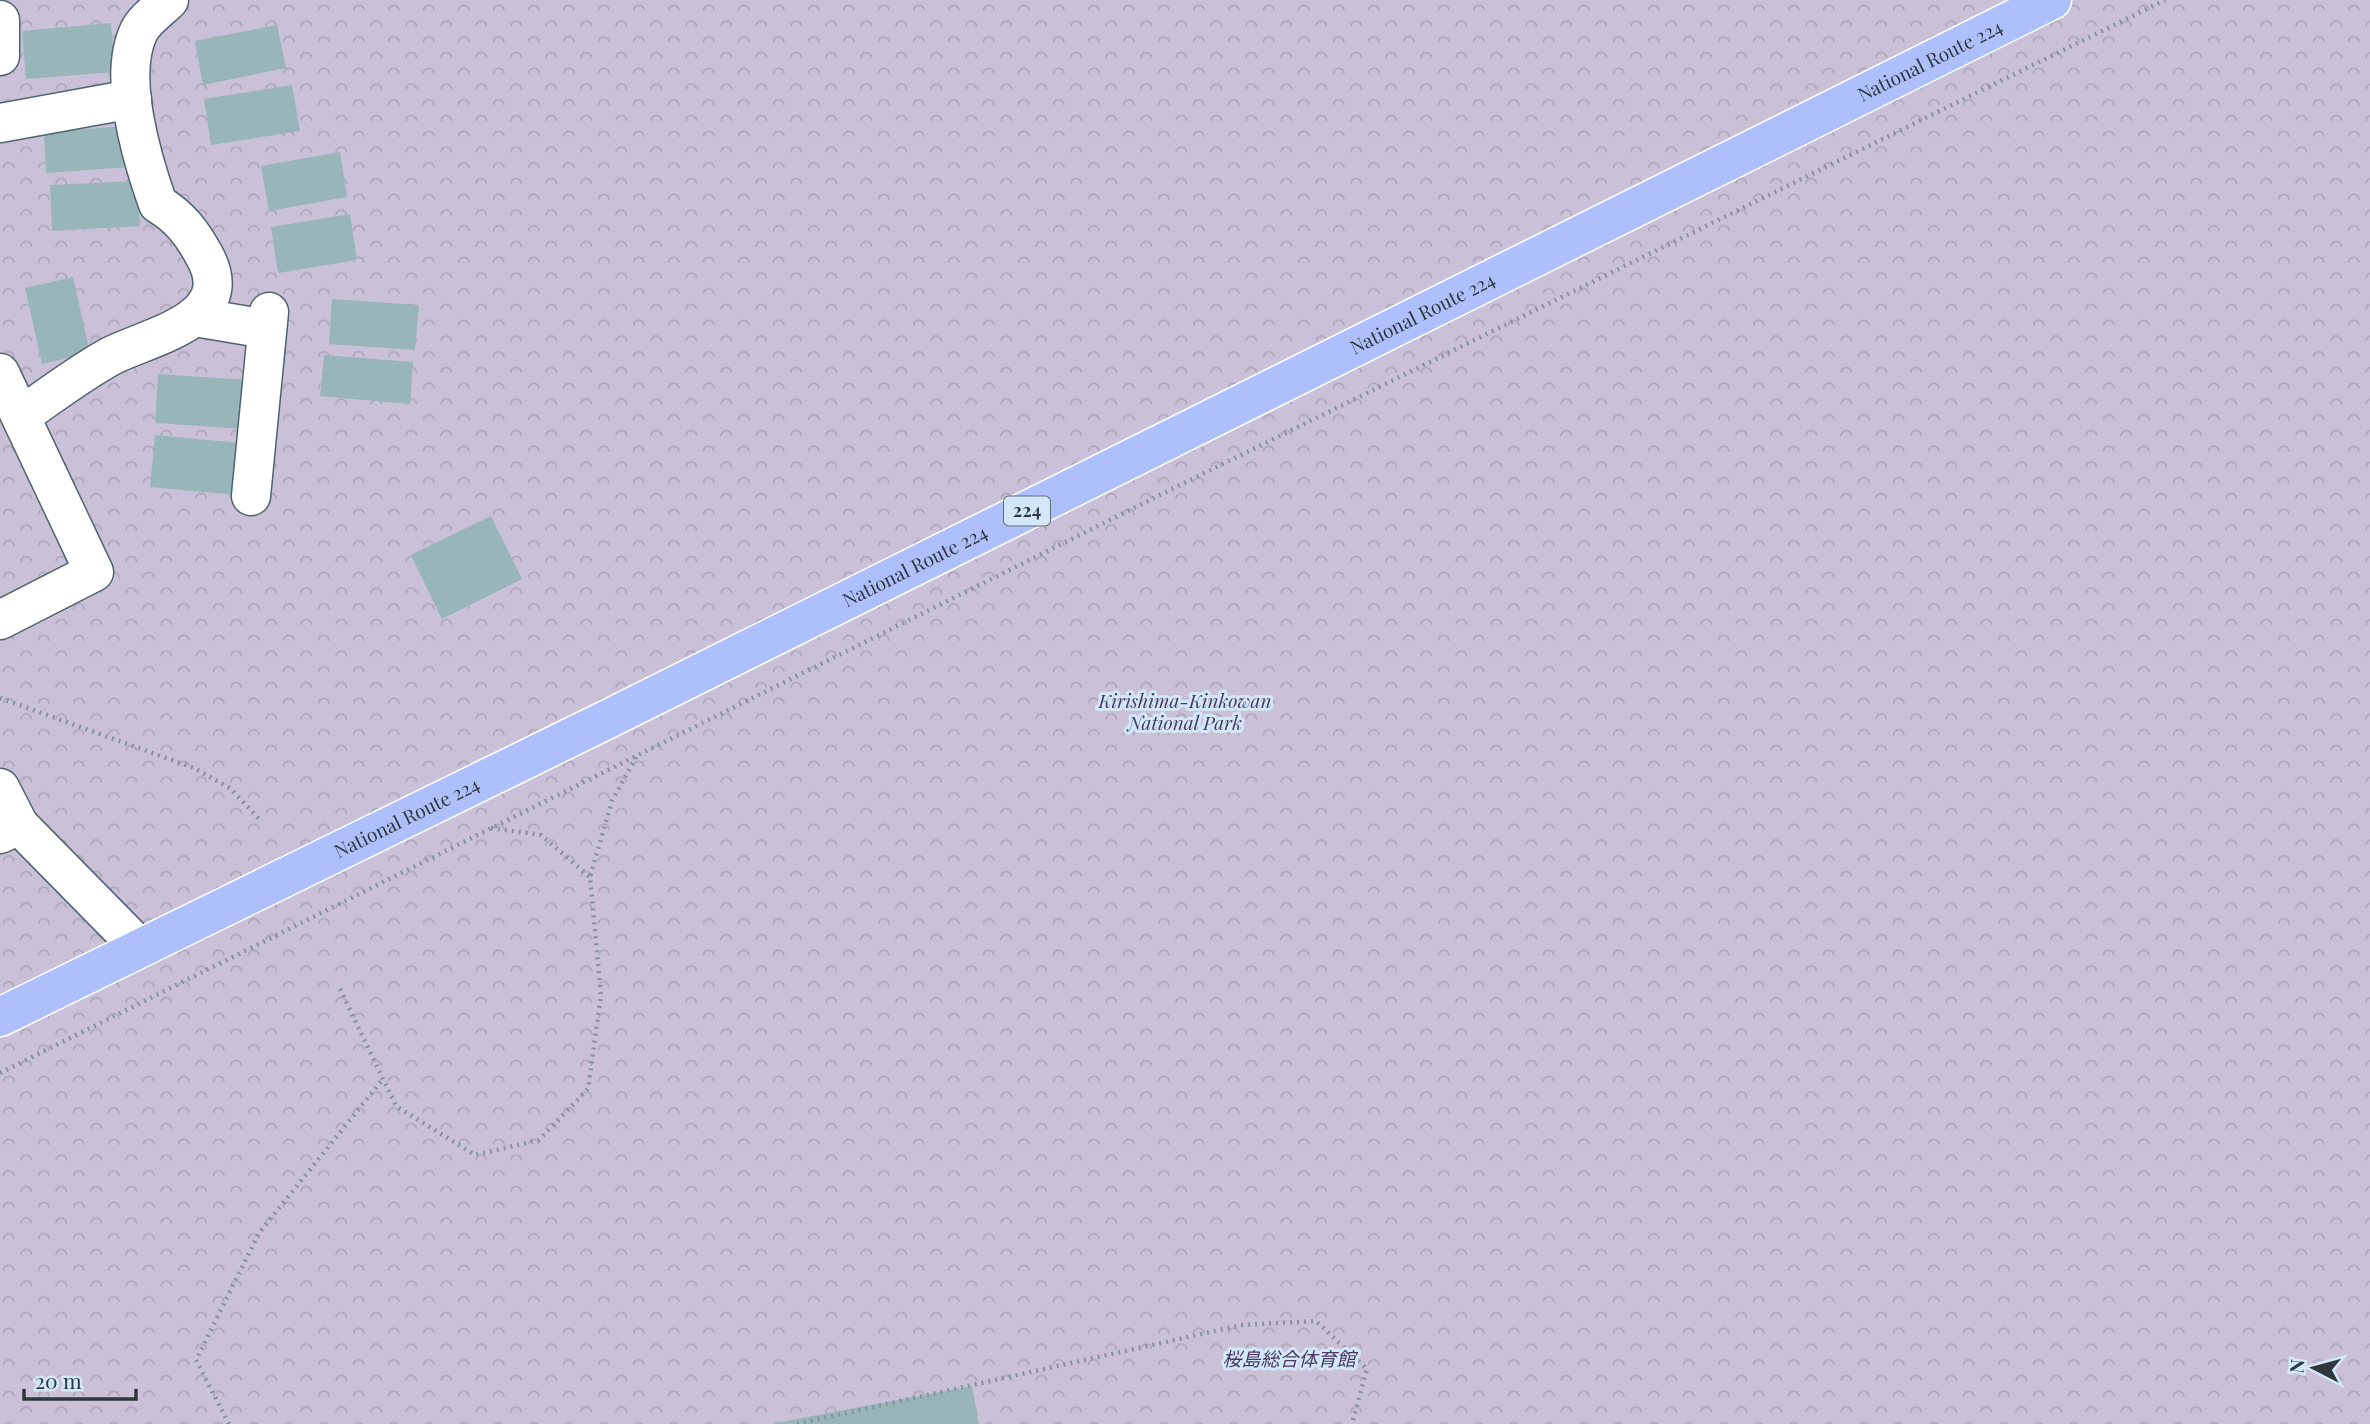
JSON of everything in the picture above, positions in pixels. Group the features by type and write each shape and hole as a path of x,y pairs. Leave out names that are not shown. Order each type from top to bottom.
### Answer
{"highway":[{"name":"National Route 224","path":"0,1017 666,691 2052,0"}],"street":[{"path":"21,415 113,355 168,332 195,317 208,302 212,281 209,262 193,235 175,214 158,204 132,99 129,68 140,29 169,0"},
{"path":"0,20 0,56"},
{"path":"0,122 132,99"},
{"path":"195,317 268,321 251,496"},
{"path":"0,373 93,572 0,620"},
{"path":"0,788 10,829 140,948"}],"path":[{"path":"0,1073 2165,0"},
{"path":"0,698 194,768 230,788 262,822"},
{"path":"340,989 396,1106 475,1155 539,1140 588,1089 601,995 590,877 612,801 637,755"},
{"path":"490,828 541,835 590,877"},
{"path":"229,1424 196,1360 259,1233 383,1079"},
{"path":"797,1424 1242,1325 1316,1321 1367,1369 1353,1424"}],"green space":[{"name":"Kirishima-Kinkowan National Park","path":"0,0 2370,0 2370,1424 0,1424"}],"building":[{"path":"111,23 115,72 26,79 22,31"},
{"path":"277,25 286,68 203,85 195,41"},
{"path":"292,85 300,131 211,145 204,99"},
{"path":"127,126 130,167 46,173 44,132"},
{"path":"340,152 347,197 269,211 261,166"},
{"path":"137,181 140,226 52,231 50,185"},
{"path":"350,214 357,260 278,273 271,227"},
{"path":"73,277 90,353 42,364 25,288"},
{"path":"332,299 419,305 415,350 329,344"},
{"path":"324,355 413,362 410,404 320,396"},
{"path":"158,374 248,380 245,429 155,423"},
{"path":"155,435 241,443 236,495 150,487"},
{"path":"491,516 522,579 442,619 411,555"},
{"path":"972,1386 979,1424 775,1424 775,1423"}],"park label":[{"name":"桜島総合体育館","path":"1289,1359"}]}
